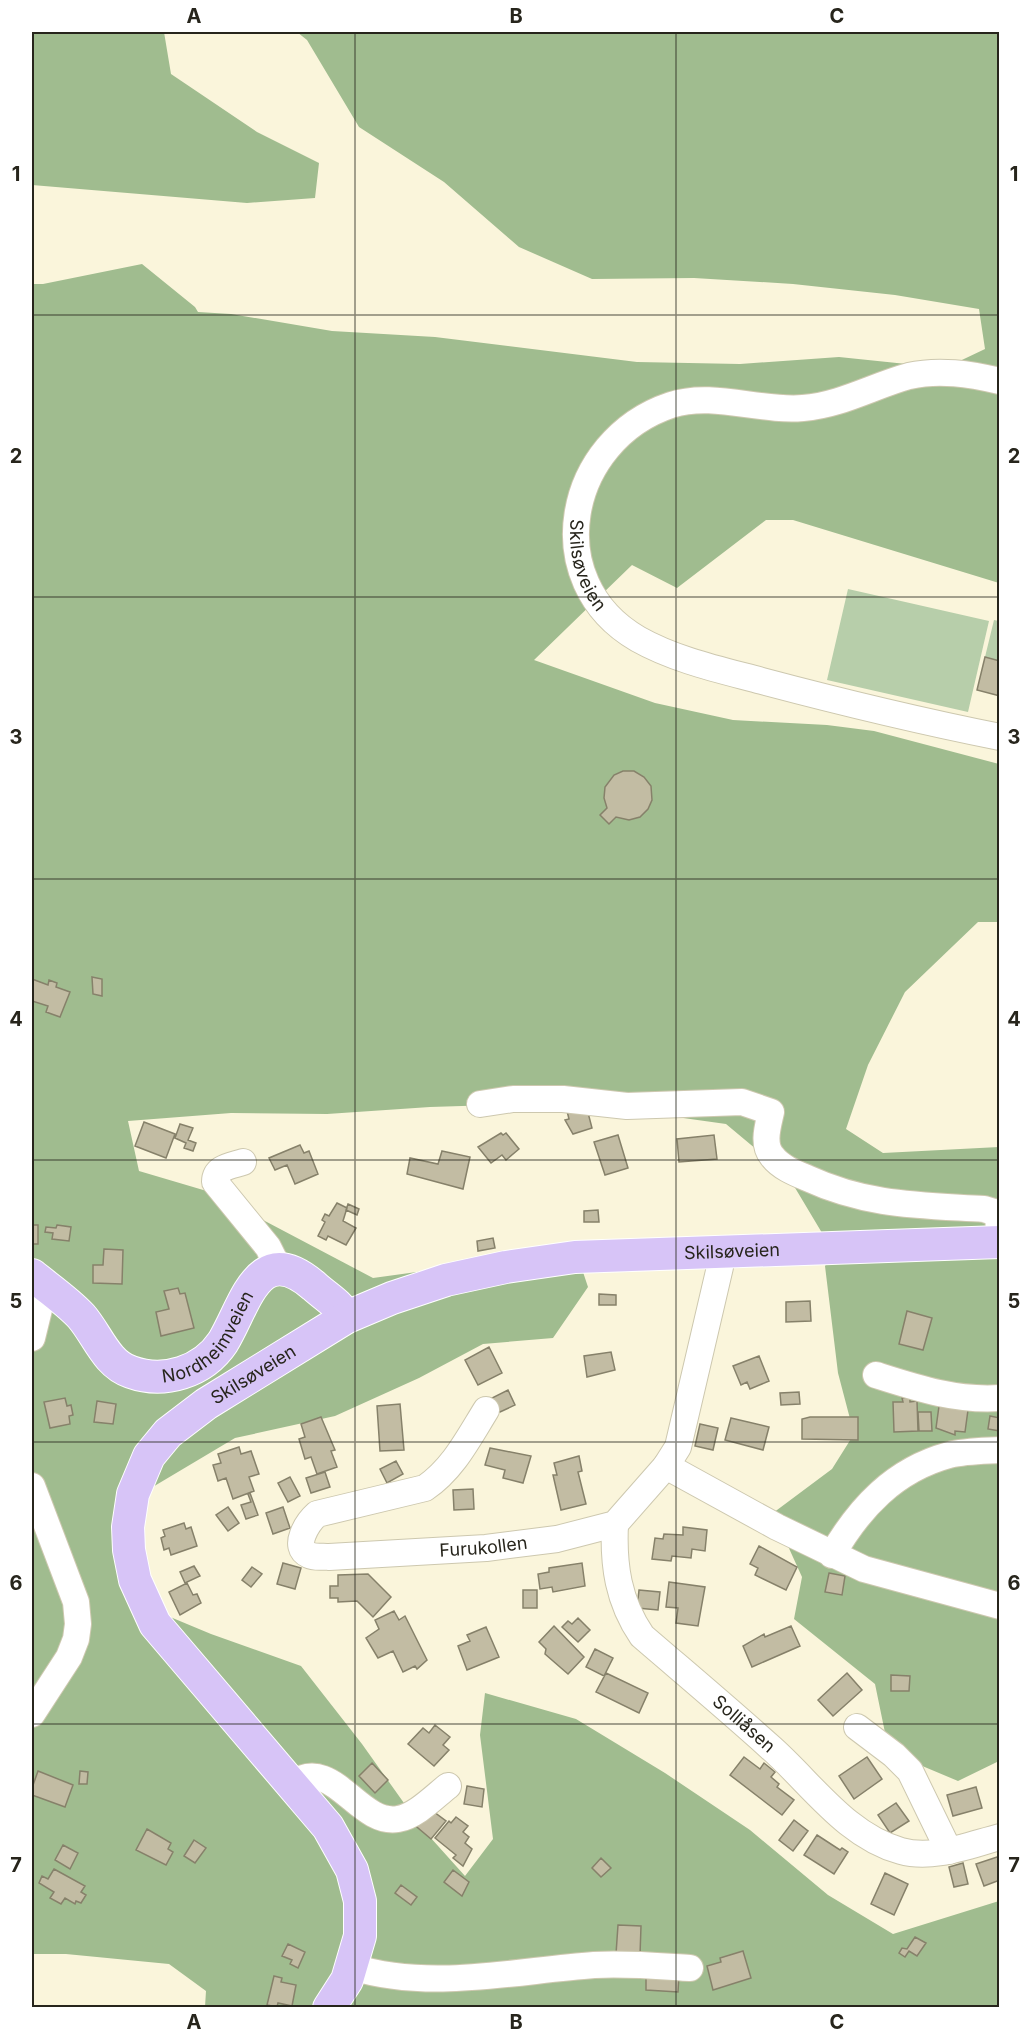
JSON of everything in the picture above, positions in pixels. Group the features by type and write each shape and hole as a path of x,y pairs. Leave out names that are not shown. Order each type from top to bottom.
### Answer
{"main road":[{"name":"Skilsøveien","path":"329,2007 352,1967 360,1936 360,1901 352,1870 328,1827 155,1624 135,1580 128,1527 133,1494 149,1456 168,1434 206,1404 317,1333 347,1317 392,1298 446,1280 506,1267 575,1257 721,1250 999,1242"},
{"name":"Nordheimveien","path":"38,1280 79,1314 96,1333 114,1364 130,1372 167,1377 191,1369 210,1356 222,1342 243,1299 258,1277 279,1269"},
{"path":"279,1269 295,1272 341,1307 347,1317"},
{"path":"315,1287 317,1333"}],"street":[{"name":"Skilsøveien","path":"999,381 973,375 928,373 909,376 851,398 802,408 777,409 697,401 656,410 621,432 593,464 580,500 577,536 580,561 596,598 622,628 656,649 826,698 999,737"},
{"path":"480,1104 513,1099 563,1099 627,1106 742,1102 771,1112 766,1140 771,1156 791,1171 825,1186 879,1203 984,1209 997,1214 999,1233"},
{"path":"243,1162 221,1169 215,1176 215,1182 268,1247 279,1269"},
{"path":"615,1524 666,1466 683,1434 720,1267 721,1250"},
{"name":"Nordheimveien","path":"32,1338 38,1280"},
{"path":"876,1375 935,1393 976,1399 999,1398"},
{"name":"Furukollen","path":"486,1410 451,1466 440,1478 425,1488 317,1514 307,1523 304,1532 302,1545 305,1552 310,1556 329,1557 486,1548 557,1539 615,1524"},
{"path":"832,1555 860,1511 900,1477 949,1455 999,1449"},
{"path":"666,1466 832,1555 902,1581 999,1606"},
{"path":"32,1486 76,1602 78,1624 76,1639 69,1657 32,1714"},
{"name":"Solliåsen","path":"615,1524 614,1565 619,1589 632,1621 642,1636 772,1749 840,1816 874,1840 900,1851 919,1854 949,1851 999,1837"},
{"path":"857,1728 894,1755 910,1771 949,1851"},
{"path":"292,1784 304,1776 320,1777 369,1811 392,1819 400,1819 425,1805 448,1786"},
{"path":"352,1967 369,1972 426,1980 451,1980 597,1965 690,1968"}],"green space":[{"path":"32,32 164,32 171,74 257,132 319,163 315,198 247,203 32,185"},
{"path":"297,32 999,32 999,583 793,520 766,520 677,588 632,565 534,660 655,703 733,720 827,725 874,731 999,764 999,922 978,922 905,992 868,1065 846,1129 883,1153 999,1147 999,1761 958,1781 889,1752 875,1684 794,1619 802,1577 773,1513 832,1469 854,1434 838,1373 825,1266 834,1253 788,1176 726,1124 626,1110 527,1104 430,1107 327,1114 231,1113 128,1121 139,1171 210,1192 373,1278 475,1264 579,1260 588,1287 553,1338 483,1344 419,1378 335,1416 235,1438 146,1491 126,1548 151,1609 211,1634 301,1666 362,1744 421,1827 465,1876 493,1839 480,1735 485,1693 576,1719 665,1773 750,1830 828,1895 893,1934 999,1901 999,2007 205,2007 206,1991 169,1964 66,1954 32,1954 32,284 43,284 142,264 195,307 198,312 231,314 332,331 435,337 637,362 740,364 839,357 945,368 985,349 979,309 895,295 793,284 694,278 592,279 519,247 444,182 359,127 307,40"},
{"path":"848,589 989,621 968,712 827,680"},
{"path":"994,620 999,621 999,661 985,657"}],"building":[{"path":"985,657 1000,661 1000,696 977,690"},
{"path":"623,771 634,771 644,777 651,786 652,800 648,809 640,817 629,820 616,817 609,824 600,815 607,808 604,798 605,787 614,775"},
{"path":"92,977 102,979 102,996 93,994"},
{"path":"32,979 48,985 49,980 57,983 56,987 70,992 60,1017 46,1012 48,1006 32,1001"},
{"path":"586,1105 592,1128 573,1134 565,1120 569,1119 567,1111"},
{"path":"144,1122 175,1134 166,1158 135,1146"},
{"path":"180,1124 193,1128 188,1140 196,1143 193,1151 184,1148 186,1143 175,1138"},
{"path":"501,1133 503,1135 506,1133 519,1149 506,1160 502,1155 491,1163 478,1147"},
{"path":"618,1135 628,1168 605,1175 594,1142"},
{"path":"714,1135 717,1159 679,1162 677,1139"},
{"path":"300,1145 304,1153 309,1151 318,1174 295,1184 287,1165 275,1170 269,1158"},
{"path":"442,1151 470,1157 463,1189 407,1174 410,1158 438,1164"},
{"path":"337,1203 347,1208 343,1221 356,1228 346,1245 328,1236 326,1240 318,1236 325,1222 322,1220 325,1214 329,1216"},
{"path":"348,1204 359,1209 357,1215 346,1210"},
{"path":"598,1210 599,1222 584,1222 584,1211"},
{"path":"32,1225 38,1225 38,1244 32,1244"},
{"path":"57,1225 71,1227 69,1241 52,1239 53,1233 45,1232 46,1227 56,1228"},
{"path":"493,1238 495,1248 478,1251 477,1241"},
{"path":"104,1249 123,1250 122,1284 93,1283 93,1265 103,1265"},
{"path":"178,1288 180,1294 185,1293 194,1328 161,1336 156,1312 169,1309 164,1291"},
{"path":"599,1294 616,1295 616,1305 599,1305"},
{"path":"810,1301 811,1321 786,1322 786,1302"},
{"path":"907,1311 932,1318 923,1350 899,1344"},
{"path":"489,1347 502,1373 478,1385 465,1360"},
{"path":"611,1352 615,1370 587,1377 584,1356"},
{"path":"759,1356 769,1381 750,1389 747,1382 741,1385 733,1366"},
{"path":"508,1390 515,1405 500,1412 492,1398"},
{"path":"799,1392 800,1404 781,1405 780,1393"},
{"path":"910,1397 910,1402 917,1401 918,1431 894,1432 893,1402 903,1402 902,1398"},
{"path":"65,1398 67,1406 71,1405 73,1415 69,1416 70,1424 50,1428 44,1402"},
{"path":"97,1401 116,1404 113,1424 94,1422"},
{"path":"400,1404 404,1450 380,1451 377,1406"},
{"path":"939,1406 968,1410 965,1432 955,1431 955,1435 936,1428"},
{"path":"918,1412 931,1412 932,1431 919,1431"},
{"path":"990,1416 1000,1418 1000,1431 988,1429"},
{"path":"321,1417 335,1450 331,1451 337,1467 317,1474 311,1457 305,1459 299,1439 305,1437 301,1424"},
{"path":"858,1417 858,1440 802,1439 802,1419"},
{"path":"731,1418 769,1427 763,1450 725,1440"},
{"path":"700,1424 718,1428 713,1450 695,1446"},
{"path":"239,1447 241,1454 251,1451 259,1474 249,1477 254,1491 233,1499 226,1478 218,1481 213,1465 221,1463 218,1454"},
{"path":"490,1448 531,1456 523,1483 503,1478 505,1470 485,1465"},
{"path":"579,1456 582,1471 578,1472 586,1504 561,1510 553,1475 557,1475 554,1463"},
{"path":"396,1461 403,1474 387,1483 380,1469"},
{"path":"325,1472 330,1487 311,1493 306,1478"},
{"path":"290,1477 300,1496 288,1502 278,1483"},
{"path":"473,1489 474,1509 454,1510 453,1490"},
{"path":"250,1493 258,1515 246,1519 241,1505 251,1502 248,1494"},
{"path":"228,1507 239,1523 228,1531 216,1515"},
{"path":"283,1507 290,1528 273,1534 266,1513"},
{"path":"184,1523 186,1529 191,1527 197,1546 171,1555 169,1548 164,1550 161,1538 165,1536 163,1530"},
{"path":"683,1527 707,1530 705,1551 692,1549 691,1558 672,1556 671,1561 652,1559 655,1538 663,1539 664,1534 683,1535"},
{"path":"759,1546 797,1567 786,1590 755,1575 758,1568 750,1564"},
{"path":"283,1563 301,1568 295,1589 277,1584"},
{"path":"582,1563 585,1586 553,1592 552,1587 540,1589 538,1574 549,1572 549,1568"},
{"path":"194,1566 200,1576 185,1583 180,1572"},
{"path":"252,1567 262,1574 251,1587 242,1580"},
{"path":"829,1573 845,1576 842,1595 825,1592"},
{"path":"368,1574 391,1597 373,1617 357,1601 338,1602 338,1598 330,1598 330,1586 338,1586 338,1575"},
{"path":"669,1582 705,1587 698,1626 676,1623 678,1608 666,1607"},
{"path":"187,1583 193,1595 197,1594 201,1603 180,1615 169,1592"},
{"path":"523,1590 537,1590 537,1608 523,1608"},
{"path":"639,1590 660,1592 658,1610 637,1608"},
{"path":"394,1611 399,1620 405,1616 427,1660 417,1669 415,1666 403,1672 393,1651 378,1658 366,1638 379,1629 375,1620"},
{"path":"578,1618 590,1630 578,1642 562,1627 568,1621 572,1624"},
{"path":"554,1626 584,1657 568,1674 545,1654 546,1649 539,1642"},
{"path":"791,1626 800,1646 752,1667 743,1646 764,1634 765,1637"},
{"path":"486,1627 499,1657 467,1670 458,1646 470,1641 467,1635"},
{"path":"595,1649 613,1658 604,1676 586,1667"},
{"path":"606,1673 648,1693 639,1713 596,1692"},
{"path":"847,1673 862,1690 833,1716 818,1700"},
{"path":"891,1675 910,1676 909,1691 891,1691"},
{"path":"435,1725 450,1737 443,1745 449,1750 434,1766 408,1744 423,1728 429,1733"},
{"path":"744,1757 760,1769 764,1763 775,1772 771,1777 779,1784 777,1787 794,1800 782,1815 730,1775"},
{"path":"867,1757 882,1779 854,1799 839,1776"},
{"path":"372,1763 388,1780 375,1793 359,1776"},
{"path":"38,1771 73,1785 65,1807 32,1795"},
{"path":"80,1771 88,1772 87,1784 79,1784"},
{"path":"467,1786 484,1789 482,1807 464,1804"},
{"path":"976,1787 982,1808 953,1816 947,1795"},
{"path":"896,1803 909,1821 890,1833 878,1815"},
{"path":"430,1809 446,1821 431,1839 411,1822"},
{"path":"456,1817 468,1826 463,1832 469,1837 465,1843 472,1849 463,1866 453,1858 456,1855 435,1838 449,1821 451,1823"},
{"path":"794,1820 808,1831 793,1851 779,1840"},
{"path":"147,1829 171,1843 168,1849 173,1852 166,1865 136,1850"},
{"path":"817,1835 840,1850 842,1848 848,1852 834,1874 804,1855"},
{"path":"194,1840 206,1848 195,1863 184,1856"},
{"path":"63,1845 78,1853 70,1869 55,1860"},
{"path":"1000,1856 1000,1880 984,1886 976,1864"},
{"path":"601,1858 611,1868 601,1877 592,1868"},
{"path":"963,1863 968,1884 954,1887 949,1867"},
{"path":"54,1869 85,1886 81,1892 86,1895 81,1903 76,1901 75,1904 65,1898 61,1904 50,1898 54,1892 39,1883 42,1876 48,1879"},
{"path":"453,1870 469,1882 462,1896 444,1882"},
{"path":"885,1873 908,1884 894,1915 871,1904"},
{"path":"401,1885 417,1897 411,1905 395,1893"},
{"path":"618,1925 641,1926 640,1955 616,1954"},
{"path":"915,1937 926,1943 917,1956 909,1951 905,1957 899,1953 902,1948 907,1949"},
{"path":"288,1944 305,1952 298,1968 290,1964 292,1960 282,1956"},
{"path":"743,1951 751,1978 713,1990 707,1966 721,1962 720,1958"},
{"path":"646,1974 679,1975 678,1992 646,1990"},
{"path":"274,1976 282,1978 281,1982 296,1985 292,2006 278,2003 277,2007 267,2005"}]}
